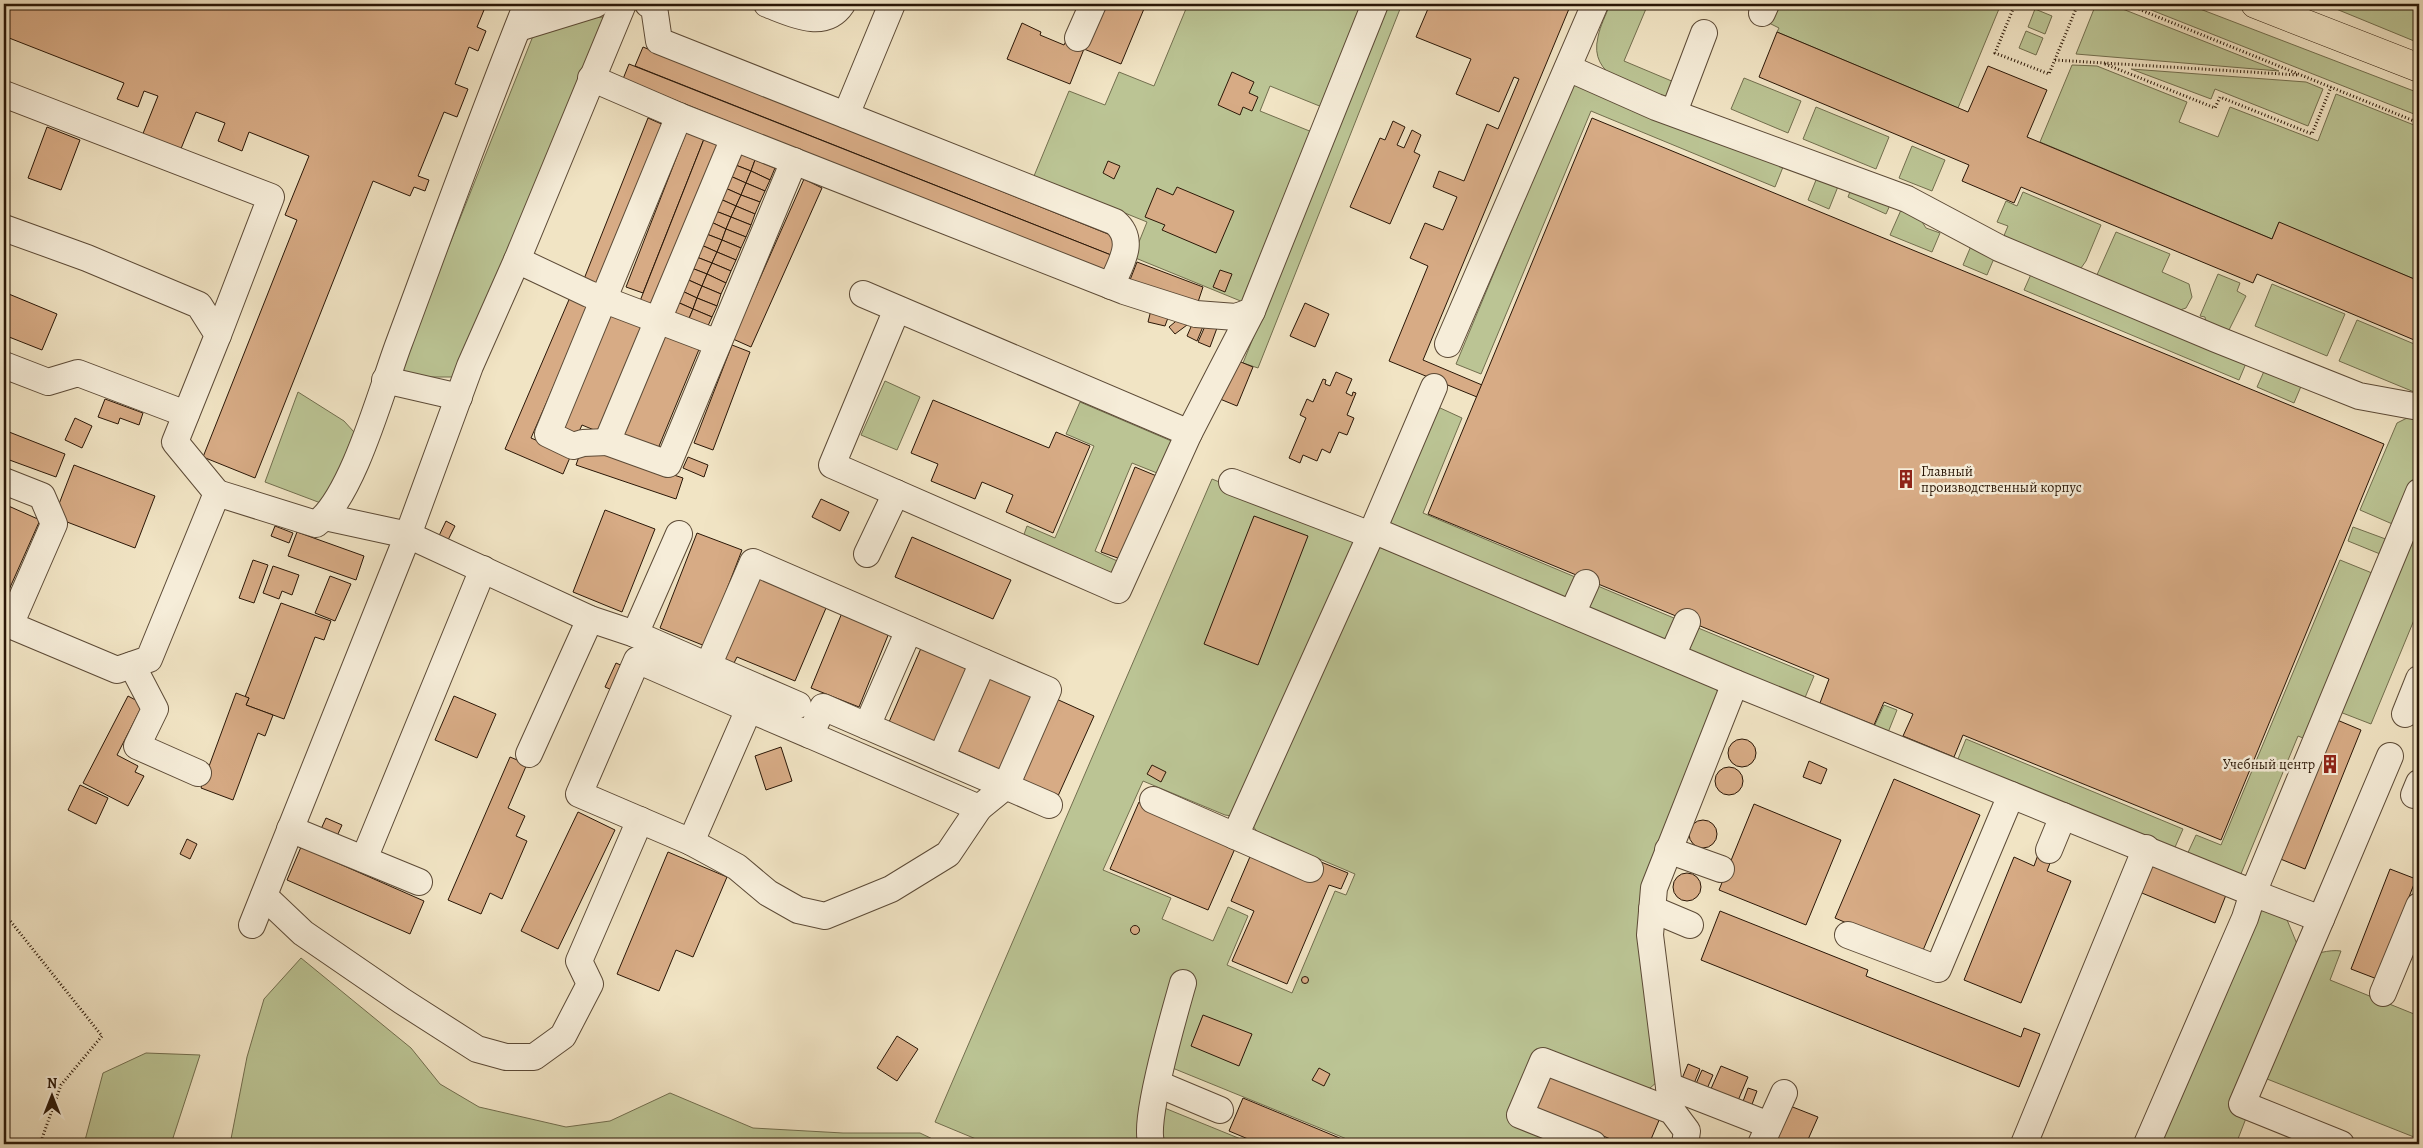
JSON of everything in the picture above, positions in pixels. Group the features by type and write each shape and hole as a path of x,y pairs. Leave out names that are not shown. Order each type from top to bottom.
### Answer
{"main road":[{"path":"2255,4 2419,68"}],"lane":[{"path":"4,94 270,197 175,442 217,493 316,524 325,517 357,461 385,380 527,4"},
{"path":"518,28 596,4"},
{"path":"252,926 408,536 470,366 517,260 623,4"},
{"path":"648,4 654,7 659,42 1115,222 1125,233 1127,248 1111,286"},
{"path":"767,4 797,15 816,19 828,17 842,4"},
{"path":"846,115 892,4"},
{"path":"1078,38 1093,4"},
{"path":"897,309 832,465 1118,590 1189,433 1252,311 1375,4"},
{"path":"1448,344 1595,4"},
{"path":"1674,112 1704,33"},
{"path":"1568,68 1656,107 1674,112 1907,200 1999,248 2359,396 2419,407"},
{"path":"591,78 679,116 1111,286 1196,314 1236,317 1252,311"},
{"path":"679,116 548,434 573,446 583,443 607,442 668,464 794,161"},
{"path":"607,442 734,138"},
{"path":"4,228 87,258 199,305 218,335"},
{"path":"517,260 604,300 718,343"},
{"path":"863,294 1189,433"},
{"path":"4,365 48,382 78,373 186,414"},
{"path":"385,380 459,397"},
{"path":"1236,836 1372,533 1434,387"},
{"path":"4,481 42,496 54,524 7,625 116,670 149,659 217,493"},
{"path":"1232,482 1372,533 1572,614 1735,683 2321,919"},
{"path":"2147,1144 2245,918 2253,893 2419,492"},
{"path":"867,554 896,493"},
{"path":"325,517 408,536 590,619 635,634 798,705"},
{"path":"635,634 679,534"},
{"path":"708,666 753,562 1048,690 1006,786 979,808 948,854 891,889 825,916 798,910 768,893 737,867 691,842 579,794 637,660 979,808"},
{"path":"364,859 482,569"},
{"path":"1572,614 1586,583"},
{"path":"529,754 590,619"},
{"path":"1672,656 1686,622"},
{"path":"867,726 909,630"},
{"path":"941,758 983,662"},
{"path":"132,665 155,709 137,746 198,774"},
{"path":"1685,1144 1687,1131 1670,1099 1650,935 1654,888 1735,683"},
{"path":"2405,714 2418,687"},
{"path":"810,735 822,707 1049,805"},
{"path":"691,842 749,709"},
{"path":"2341,1144 2242,1104 2390,756"},
{"path":"1848,935 1938,969 2011,794"},
{"path":"1153,800 1310,868"},
{"path":"2049,850 2063,816"},
{"path":"264,896 303,933 402,1001 477,1049 506,1058 534,1058 563,1036 590,984 579,961 640,820"},
{"path":"290,829 419,882"},
{"path":"2024,1144 2146,848"},
{"path":"1668,850 1721,869"},
{"path":"1652,909 1690,924"},
{"path":"2383,993 2416,921"},
{"path":"1152,1144 1149,1139 1158,1084 1183,983"},
{"path":"1593,1144 1520,1115 1542,1061 1670,1099 1765,1134 1784,1093"},
{"path":"1158,1084 1220,1110"}],"path":[{"path":"2015,4 1995,53 2049,74 2078,4"},
{"path":"2126,4 2419,123"},
{"path":"2055,60 2302,75"},
{"path":"2105,64 2215,108 2220,97 2312,134 2331,87"},
{"path":"4,913 102,1036 61,1086 40,1144"}],"green space":[{"path":"1188,4 1365,4 1322,107 1270,86 1260,111 1312,132 1243,302 1133,257 1147,222 1034,176 1069,91 1105,105 1119,72 1154,86"},
{"path":"1388,4 1402,4 1258,368 1243,363"},
{"path":"1610,4 1648,4 1624,61 1674,82 1666,96 1662,97 1627,84 1606,71 1600,62 1597,51 1598,37"},
{"path":"1777,4 2001,4 1958,108 1777,32 1779,28 1769,23"},
{"path":"2096,4 2110,4 2279,71 2076,54"},
{"path":"2136,4 2187,4 2419,93 2419,116"},
{"path":"2324,4 2419,4 2419,43"},
{"path":"2035,9 2052,16 2045,34 2028,27"},
{"path":"603,17 603,21 455,377 417,377 399,371 533,36 586,18"},
{"path":"2026,31 2043,38 2036,55 2019,48"},
{"path":"2072,65 2097,66 2187,102 2179,122 2218,137 2230,107 2318,141 2336,94 2419,127 2419,281 2279,223 2272,239 2040,142"},
{"path":"2131,69 2306,82 2323,89 2308,126 2215,89 2211,99"},
{"path":"1744,78 1801,101 1788,133 1731,109"},
{"path":"1574,81 1785,162 1775,187 1591,111 1481,374 1456,364"},
{"path":"1816,107 1889,137 1876,169 1803,139"},
{"path":"1912,146 1945,160 1932,191 1899,178"},
{"path":"1818,175 1839,184 1829,209 1808,200"},
{"path":"1851,189 1890,205 1886,214 1848,197"},
{"path":"2023,192 2101,225 2086,261 2081,268 2003,238 2008,226 1997,222 2006,201 2017,206"},
{"path":"1901,210 1919,217 1926,228 1940,233 1932,252 1890,235"},
{"path":"2116,232 2170,254 2162,272 2189,284 2192,297 2186,308 2177,311 2096,277"},
{"path":"1971,246 1995,256 1987,275 1963,265"},
{"path":"2032,272 2247,361 2239,380 2024,290"},
{"path":"2218,274 2240,283 2237,291 2246,296 2229,330 2206,323 2205,317 2200,316"},
{"path":"2272,284 2345,314 2327,356 2255,326"},
{"path":"2357,320 2419,346 2419,394 2339,361"},
{"path":"2265,369 2302,384 2294,403 2257,387"},
{"path":"885,381 920,397 897,450 861,435"},
{"path":"298,392 344,421 354,432 326,505 265,482"},
{"path":"1080,402 1176,443 1162,475 1132,463 1095,551 1124,564 1117,580 1022,540 1027,526 1055,538 1094,446 1066,434"},
{"path":"1438,407 1462,418 1423,513 1580,579 1570,603 1388,528"},
{"path":"2407,418 2419,419 2419,472 2397,526 2360,510 2397,423"},
{"path":"1212,479 1359,539 1232,816 1225,815 1143,781 1103,870 1171,898 1162,919 1213,941 1228,907 1248,916 1227,965 1292,993 1335,891 1346,895 1355,874 1258,833 1250,822 1374,545 1711,681 1719,694 1644,894 1657,1082 1650,1088 1640,1092 1536,1049 1507,1113 1580,1144 1359,1144 1170,1067 1145,1144 988,1144 935,1122"},
{"path":"2419,521 2419,608 2371,724 2340,712"},
{"path":"2353,527 2391,541 2385,556 2348,541"},
{"path":"2340,560 2377,575 2308,740 2298,736 2238,881 2185,859 2196,835 2221,845"},
{"path":"1593,584 1681,621 1671,645 1583,609"},
{"path":"1691,625 1814,676 1804,700 1680,649"},
{"path":"1884,705 1897,710 1887,735 1873,729"},
{"path":"1966,739 2183,829 2172,854 1956,764"},
{"path":"2262,909 2285,915 2302,956 2341,951 2330,980 2419,1016 2419,1139 2262,1077 2236,1144 2160,1144 2256,916"},
{"path":"301,958 411,1048 440,1084 479,1107 566,1127 610,1121 670,1093 753,1128 843,1133 920,1133 943,1144 230,1144 247,1057 264,999"},
{"path":"146,1053 200,1055 171,1144 84,1144 103,1073"},
{"path":"1162,1107 1253,1144 1161,1144"}],"building":[{"path":"4,4 468,4 484,10 477,27 486,31 478,51 469,47 455,84 468,89 457,117 444,112 418,176 429,180 425,191 414,187 410,196 373,181 255,478 203,457 297,220 285,215 309,156 249,132 242,151 218,141 225,123 196,112 178,156 140,141 158,96 144,91 138,107 117,99 124,83 4,36"},
{"path":"1103,4 1146,4 1121,64 1084,49"},
{"path":"1430,4 1571,4 1423,360 1482,385 1477,397 1389,361 1428,266 1410,258 1425,223 1443,230 1457,197 1433,187 1439,171 1464,181 1487,124 1498,129 1519,79 1514,77 1499,112 1456,94 1471,59 1416,37"},
{"path":"1022,23 1041,32 1040,35 1064,45 1066,41 1084,49 1070,84 1007,59"},
{"path":"1777,32 1968,112 1988,66 2047,90 2027,137 2272,239 2279,222 2419,281 2419,342 2257,274 2253,283 2021,187 2014,203 1962,181 1969,165 1759,77"},
{"path":"643,47 1118,238 1111,255 635,66"},
{"path":"629,64 1111,255 1103,273 623,79"},
{"path":"1232,72 1254,82 1249,93 1258,97 1252,111 1243,107 1240,115 1218,105"},
{"path":"648,118 666,126 600,291 582,284"},
{"name":"Главный производственный корпус","path":"1592,118 2384,444 2221,840 1963,735 1954,757 1903,736 1913,714 1884,702 1874,725 1820,703 1829,679 1428,514"},
{"path":"1393,121 1405,127 1397,145 1404,148 1412,130 1421,135 1414,152 1420,155 1390,224 1350,207 1380,138 1385,140"},
{"path":"47,127 80,140 61,190 28,178"},
{"path":"686,133 704,139 643,293 626,287"},
{"path":"704,139 723,147 659,308 640,301"},
{"path":"738,153 755,160 751,171 733,164"},
{"path":"755,160 775,168 770,180 751,171"},
{"path":"1108,161 1120,166 1114,179 1103,173"},
{"path":"733,164 751,171 746,183 728,175"},
{"path":"751,171 770,180 765,191 746,183"},
{"path":"728,175 746,183 741,195 723,187"},
{"path":"804,179 822,188 751,347 733,339"},
{"path":"746,183 765,191 760,202 741,195"},
{"path":"723,187 741,195 736,206 718,198"},
{"path":"1177,187 1234,211 1216,253 1162,230 1165,225 1145,217 1157,188 1173,195"},
{"path":"741,195 760,202 755,214 736,206"},
{"path":"718,198 736,206 731,217 713,210"},
{"path":"736,206 755,214 751,225 731,217"},
{"path":"713,210 731,217 726,229 709,221"},
{"path":"731,217 751,225 746,237 726,229"},
{"path":"709,221 726,229 722,240 704,233"},
{"path":"726,229 746,237 741,248 722,240"},
{"path":"704,233 722,240 717,252 699,244"},
{"path":"722,240 741,248 736,260 717,252"},
{"path":"699,244 717,252 712,263 694,256"},
{"path":"717,252 736,260 731,271 712,263"},
{"path":"694,256 712,263 707,274 689,267"},
{"path":"1137,262 1203,287 1197,305 1130,280"},
{"path":"712,263 731,271 726,283 707,274"},
{"path":"689,267 707,274 702,286 684,278"},
{"path":"1220,270 1232,274 1225,292 1213,287"},
{"path":"707,274 726,283 721,294 702,286"},
{"path":"684,278 702,286 697,298 680,290"},
{"path":"702,286 721,294 717,306 697,298"},
{"path":"680,290 697,298 693,309 675,301"},
{"path":"4,292 57,314 42,350 4,335"},
{"path":"571,295 590,303 531,438 571,455 563,474 505,449"},
{"path":"697,298 717,306 712,317 693,309"},
{"path":"675,301 693,309 688,321 670,313"},
{"path":"1305,303 1329,314 1315,347 1290,336"},
{"path":"693,309 712,317 707,328 688,321"},
{"path":"1151,310 1169,315 1165,326 1148,322"},
{"path":"609,311 645,326 599,432 582,425 577,436 559,429"},
{"path":"1181,317 1187,325 1175,334 1169,327"},
{"path":"1194,320 1204,324 1197,341 1187,336"},
{"path":"1206,324 1217,328 1210,347 1198,342"},
{"path":"666,333 700,347 657,451 623,436"},
{"path":"732,345 750,352 713,450 694,443"},
{"path":"1236,360 1253,367 1237,406 1220,399"},
{"path":"1336,372 1352,379 1346,393 1352,396 1353,392 1356,393 1347,415 1354,418 1347,435 1339,432 1330,453 1322,449 1317,461 1303,455 1300,463 1289,458 1306,418 1300,415 1307,399 1313,402 1323,379 1326,380 1325,384 1330,386"},
{"path":"105,399 143,413 139,425 120,418 118,424 98,417"},
{"path":"933,400 1049,448 1056,432 1090,446 1053,533 1006,512 1013,495 982,482 975,499 931,481 938,464 911,453"},
{"path":"75,418 92,426 82,448 65,440"},
{"path":"4,430 65,454 56,477 4,458"},
{"path":"583,445 683,478 676,499 576,465"},
{"path":"688,457 708,465 704,477 683,468"},
{"path":"74,465 155,496 135,548 54,517"},
{"path":"1135,467 1159,477 1126,561 1101,552"},
{"path":"821,499 849,512 840,531 812,517"},
{"path":"4,504 40,520 4,601"},
{"path":"605,510 655,529 622,612 573,592"},
{"path":"1254,516 1308,536 1258,665 1204,644"},
{"path":"446,521 455,526 446,544 437,540"},
{"path":"275,526 293,533 289,543 271,536"},
{"path":"297,532 364,556 356,580 288,556"},
{"path":"697,533 742,550 705,646 660,628"},
{"path":"912,537 1011,580 993,619 895,577"},
{"path":"253,560 268,565 254,603 239,598"},
{"path":"273,566 299,575 292,595 282,591 279,599 263,593"},
{"path":"757,571 829,601 795,681 737,657 734,663 721,658"},
{"path":"330,576 351,584 335,621 315,613"},
{"path":"281,603 331,621 324,640 315,637 284,719 246,705 249,698 245,697"},
{"path":"844,608 891,628 859,707 811,688"},
{"path":"925,639 971,659 935,742 889,722"},
{"path":"616,663 625,667 614,691 605,687"},
{"path":"988,669 1037,691 1001,770 952,748"},
{"path":"236,693 249,698 246,705 273,715 265,736 258,733 233,800 201,788"},
{"path":"128,696 143,704 117,755 138,766 135,772 144,776 128,806 83,783"},
{"path":"454,696 496,714 477,758 435,740"},
{"path":"1052,697 1094,716 1058,796 1017,778"},
{"name":"Учебный центр","path":"2330,717 2361,730 2305,869 2278,858"},
{"path":"1742,739 1752,743 1756,753 1752,763 1742,767 1732,763 1728,753 1732,743"},
{"path":"781,747 792,781 766,790 755,756"},
{"path":"510,757 527,764 508,808 525,816 516,836 527,841 502,899 490,893 481,914 448,900"},
{"path":"1809,761 1827,769 1821,784 1803,777"},
{"path":"1152,765 1166,772 1161,782 1147,774"},
{"path":"1729,767 1739,771 1743,781 1739,791 1729,795 1719,791 1715,781 1719,771"},
{"path":"1894,779 1980,815 1921,955 1835,918"},
{"path":"80,785 108,798 96,824 68,810"},
{"path":"1139,802 1237,844 1208,910 1110,869"},
{"path":"1754,804 1841,840 1806,925 1719,890"},
{"path":"578,812 615,830 558,949 521,931"},
{"path":"326,818 342,825 333,845 317,838"},
{"path":"1703,820 1713,824 1717,834 1713,844 1703,848 1693,844 1689,834 1693,824"},
{"path":"187,839 197,844 190,859 180,854"},
{"path":"301,847 424,901 410,934 287,880"},
{"path":"668,852 727,877 693,957 676,950 659,991 617,974"},
{"path":"1252,852 1314,878 1321,862 1348,873 1341,889 1329,885 1287,984 1232,961 1254,911 1231,901"},
{"path":"2039,852 2052,858 2047,871 2071,881 2021,1003 1964,980 2014,857 2034,866"},
{"path":"2149,863 2226,895 2215,923 2137,891"},
{"path":"2390,869 2416,879 2377,979 2351,969"},
{"path":"1687,873 1697,877 1701,887 1697,897 1687,901 1677,897 1673,887 1677,877"},
{"path":"1720,911 1868,970 1866,976 2021,1037 2024,1028 2040,1034 2019,1087 1701,960"},
{"path":"1135,925 1140,930 1135,935 1130,930"},
{"path":"1305,976 1309,980 1305,984 1301,980"},
{"path":"1203,1015 1252,1034 1239,1066 1191,1046"},
{"path":"897,1036 918,1049 897,1081 877,1068"},
{"path":"1688,1064 1700,1069 1693,1086 1681,1081"},
{"path":"1721,1066 1748,1077 1737,1103 1710,1091"},
{"path":"1319,1068 1330,1074 1324,1086 1312,1080"},
{"path":"1702,1070 1713,1075 1706,1091 1695,1086"},
{"path":"1546,1071 1660,1118 1649,1144 1623,1144 1531,1107"},
{"path":"1748,1088 1757,1091 1751,1107 1742,1104"},
{"path":"1243,1098 1354,1144 1260,1144 1229,1131"},
{"path":"1785,1104 1818,1117 1806,1144 1774,1144"}],"railway":[{"path":"2402,4 2419,11"}],"place":[{"name":"Главный производственный корпус","path":"1906,479"},
{"name":"Учебный центр","path":"2330,764"}]}
